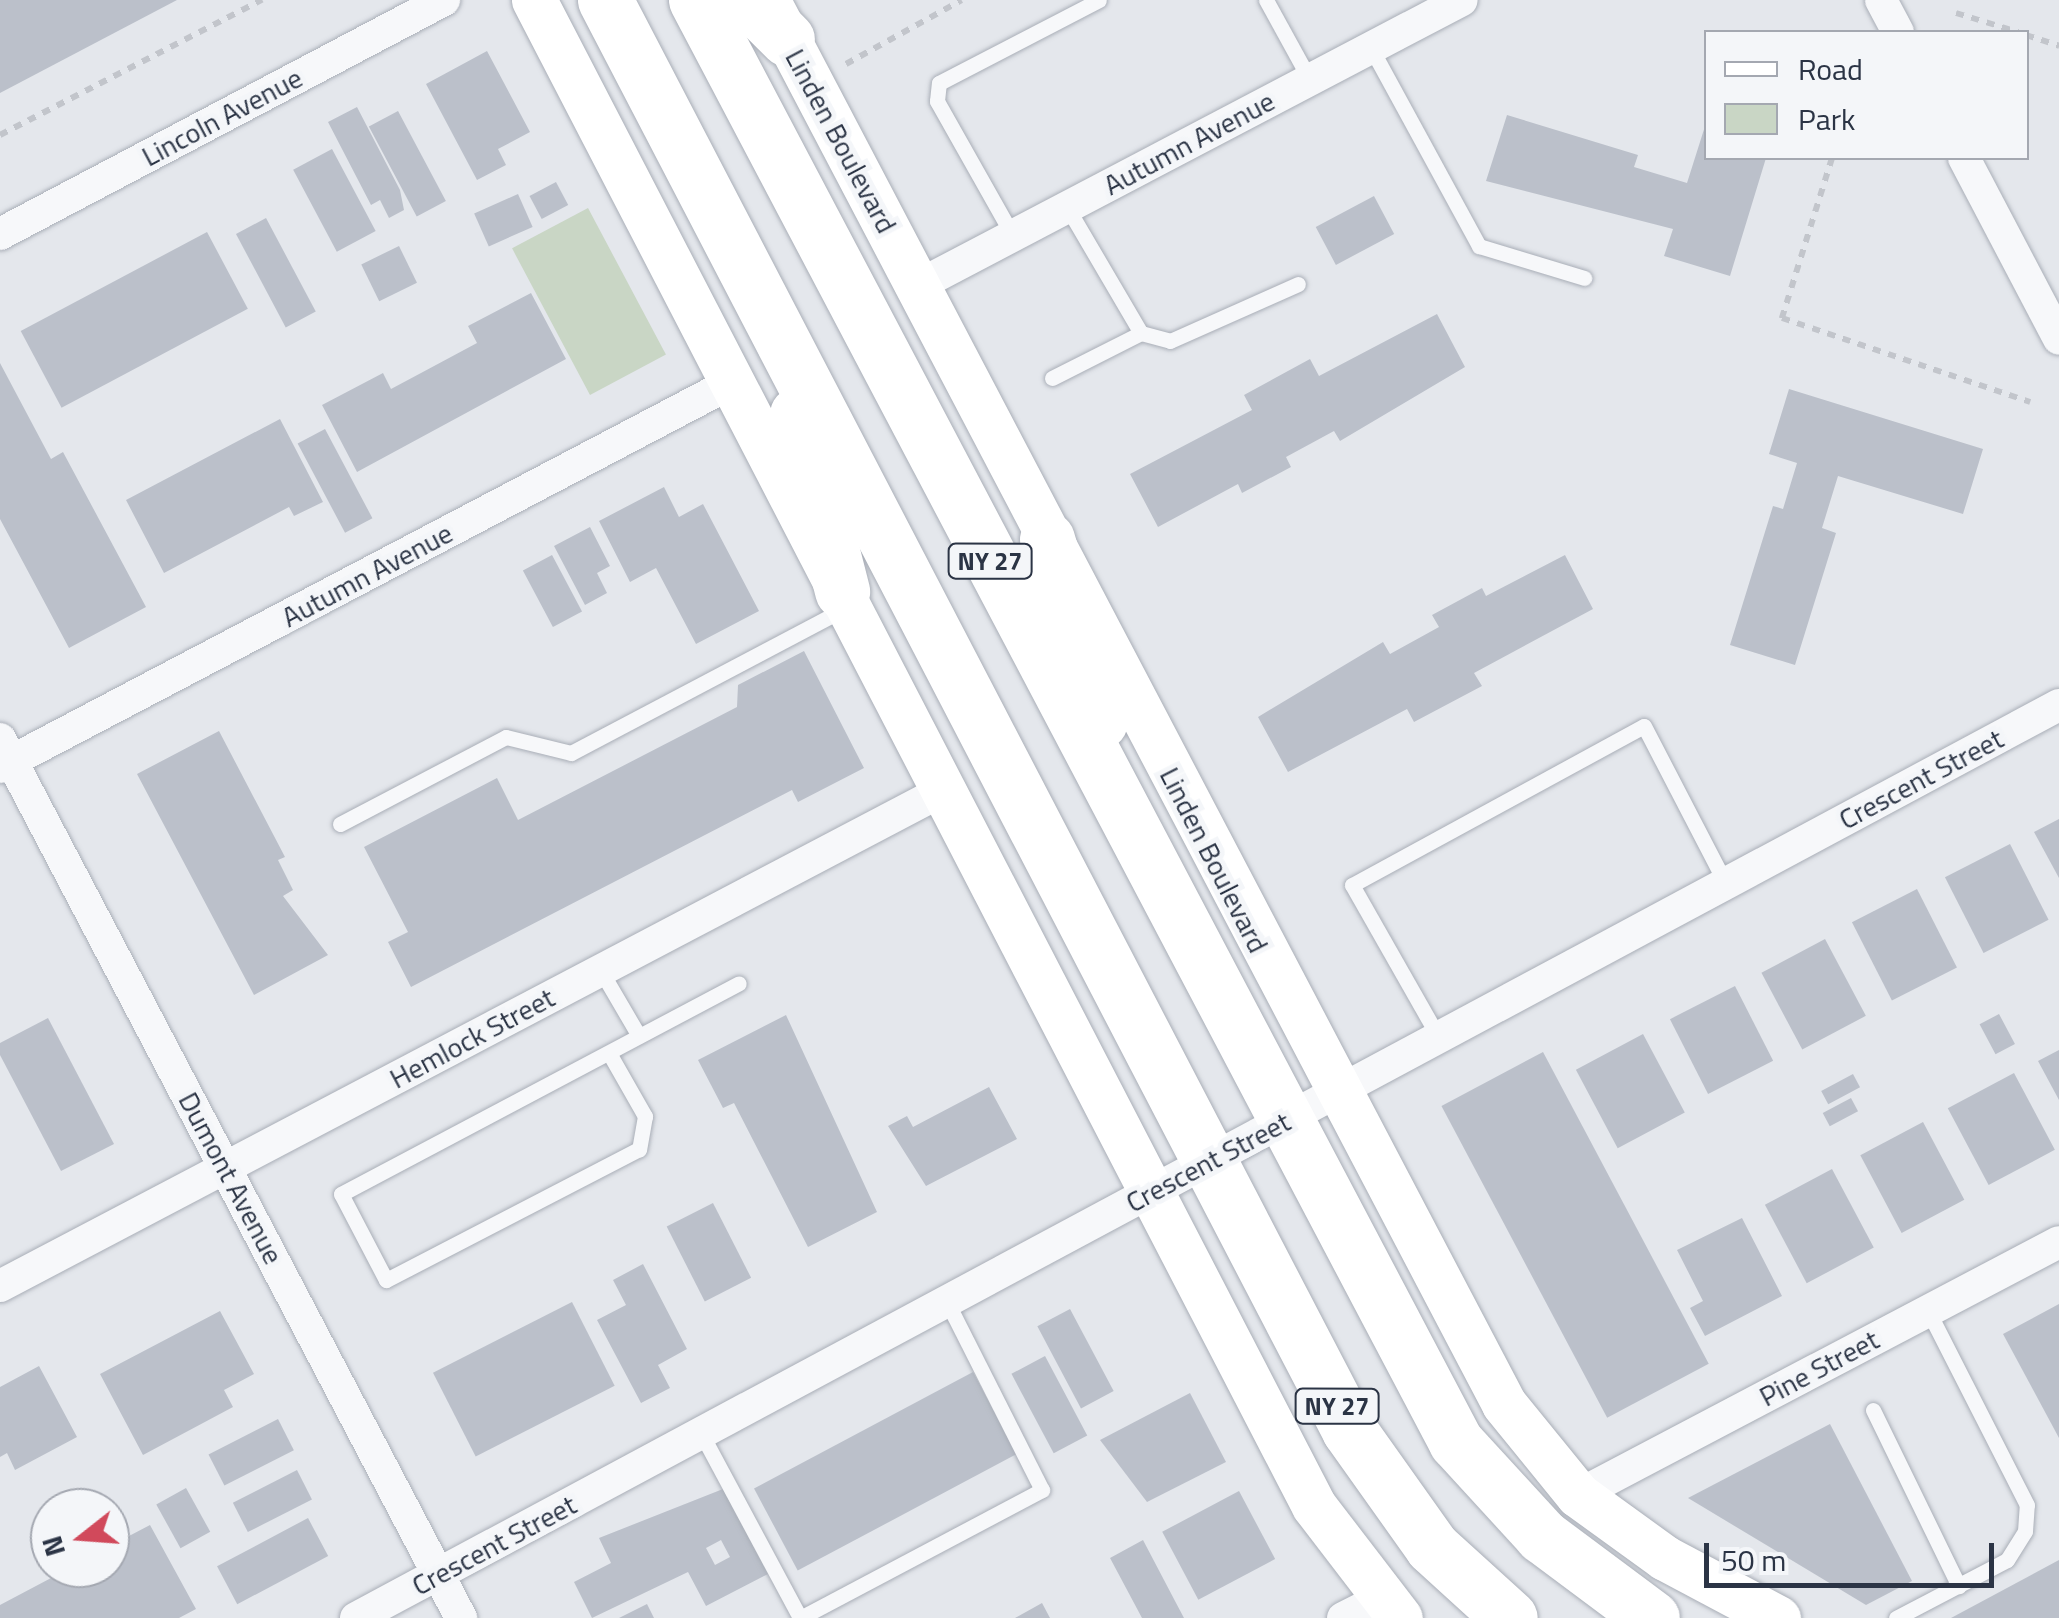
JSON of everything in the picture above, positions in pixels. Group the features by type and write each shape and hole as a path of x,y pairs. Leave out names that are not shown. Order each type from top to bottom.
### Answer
{"highway":[{"name":"NY 27","path":"605,0 1393,1500 1510,1618"},
{"name":"NY 27","path":"696,0 1282,1122 1456,1442 1542,1536 1652,1618"},
{"path":"748,0 777,19"},
{"path":"774,324 846,598"},
{"path":"1047,539 1133,835"}],"street":[{"path":"534,0 1314,1506 1374,1612"},
{"name":"Autumn Avenue","path":"917,286 1462,0"},
{"path":"1880,0 1897,30"},
{"name":"Lincoln Avenue","path":"0,234 436,2"},
{"name":"Linden Boulevard","path":"777,19 1335,1094 1504,1404 1578,1494 1665,1558 1778,1618"},
{"path":"1965,160 2059,339"},
{"name":"Autumn Avenue","path":"4,756 734,382"},
{"name":"Crescent Street","path":"356,1618 2059,705"},
{"name":"Dumont Avenue","path":"4,756 462,1618"},
{"name":"Hemlock Street","path":"0,1286 944,790"},
{"name":"Pine Street","path":"1578,1494 2059,1242"}],"lane":[{"path":"1013,236 938,101 939,83 1099,0"},
{"path":"1266,0 1310,80"},
{"path":"1370,48 1479,246 1584,278"},
{"path":"1067,208 1141,333 1170,342 1298,284"},
{"path":"1052,378 1141,333"},
{"path":"340,824 506,737 571,753 846,598"},
{"path":"1439,1038 1352,886 1644,726 1726,884"},
{"path":"601,970 640,1036"},
{"path":"610,1052 645,1116 639,1149 386,1280 340,1194 739,983"},
{"path":"701,1433 800,1618 1042,1490 947,1302"},
{"path":"1896,1618 2007,1560 2027,1505 1928,1311"},
{"path":"1873,1410 1959,1586"}],"path":[{"path":"0,134 262,0"},
{"path":"841,67 962,0"},
{"path":"1956,12 2012,30"},
{"path":"2029,36 2059,46"},
{"path":"1831,160 1782,318 2030,402"}],"green space":[{"path":"588,208 666,355 590,395 512,248"}],"building":[{"path":"0,0 177,0 0,93"},
{"path":"487,51 530,132 498,149 506,165 477,180 426,84"},
{"path":"357,107 400,190 404,210 389,218 380,200 371,205 328,122"},
{"path":"398,111 446,201 417,217 369,126"},
{"path":"1507,115 1638,155 1634,167 1687,183 1704,129 1704,160 1765,160 1730,276 1664,256 1673,229 1486,181"},
{"path":"332,149 376,231 337,252 293,170"},
{"path":"556,182 568,205 542,219 530,196"},
{"path":"518,194 533,227 489,246 474,214"},
{"path":"1374,196 1394,234 1336,265 1316,227"},
{"path":"266,218 316,312 286,328 236,234"},
{"path":"207,232 248,309 62,408 21,331"},
{"path":"399,246 417,283 379,301 361,264"},
{"path":"531,293 566,359 357,472 322,405 383,373 391,389 477,343 468,326"},
{"path":"1437,314 1465,367 1340,441 1334,431 1286,457 1291,467 1242,493 1238,484 1158,527 1130,474 1252,410 1244,395 1310,359 1319,376"},
{"path":"0,363 51,459 63,452 146,607 69,648 0,519"},
{"path":"1789,389 1983,449 1963,514 1838,476 1822,528 1836,533 1795,665 1730,645 1773,506 1783,509 1797,463 1769,454"},
{"path":"280,419 323,502 294,516 289,507 164,573 126,500"},
{"path":"325,429 372,518 345,533 298,444"},
{"path":"664,487 679,517 703,504 759,611 696,644 656,568 630,582 599,521"},
{"path":"590,527 610,566 597,573 607,593 585,605 554,546"},
{"path":"552,555 582,612 553,627 523,570"},
{"path":"1565,555 1593,609 1474,673 1482,686 1414,722 1407,709 1288,772 1258,717 1383,642 1390,654 1439,627 1432,615 1482,588 1486,596"},
{"path":"804,651 864,768 798,802 792,790 411,987 388,942 408,932 364,847 497,778 518,820 737,707 738,685"},
{"path":"219,731 285,857 278,860 293,890 283,896 328,955 254,995 137,774"},
{"path":"2059,819 2059,878 2034,832"},
{"path":"2010,844 2049,920 1984,953 1945,877"},
{"path":"1917,889 1957,967 1892,1001 1852,922"},
{"path":"1825,939 1866,1016 1802,1050 1761,973"},
{"path":"1735,986 1773,1061 1708,1094 1670,1019"},
{"path":"1999,1014 2015,1044 1996,1054 1980,1024"},
{"path":"786,1015 877,1212 808,1247 734,1103 723,1108 698,1060"},
{"path":"48,1018 114,1144 61,1171 0,1055 0,1043"},
{"path":"1643,1034 1685,1113 1618,1148 1576,1070"},
{"path":"2059,1050 2059,1100 2038,1061"},
{"path":"1543,1052 1709,1364 1607,1418 1441,1106"},
{"path":"2014,1073 2055,1150 1989,1185 1948,1108"},
{"path":"1853,1074 1860,1087 1828,1104 1821,1091"},
{"path":"989,1087 1017,1139 926,1186 888,1126 907,1116 913,1127"},
{"path":"1851,1098 1858,1111 1830,1126 1823,1113"},
{"path":"1923,1122 1964,1200 1902,1233 1860,1155"},
{"path":"1832,1169 1874,1248 1807,1283 1765,1205"},
{"path":"713,1203 751,1278 705,1301 667,1227"},
{"path":"1742,1218 1782,1296 1705,1336 1690,1308 1703,1301 1677,1250"},
{"path":"643,1264 687,1349 658,1365 670,1388 641,1403 597,1320 626,1305 613,1280"},
{"path":"572,1302 615,1386 476,1457 433,1373"},
{"path":"2059,1304 2059,1438 2003,1334"},
{"path":"1070,1309 1114,1391 1081,1408 1037,1326"},
{"path":"220,1311 254,1374 224,1390 233,1407 143,1455 100,1374"},
{"path":"1045,1356 1087,1435 1054,1453 1011,1374"},
{"path":"39,1366 77,1437 15,1470 7,1453 0,1457 0,1387"},
{"path":"973,1372 1017,1454 798,1571 754,1488"},
{"path":"1190,1393 1226,1462 1147,1502 1100,1440"},
{"path":"278,1419 294,1450 224,1486 209,1454"},
{"path":"1830,1424 1912,1581 1866,1605 1688,1498"},
{"path":"297,1470 312,1499 248,1532 233,1503"},
{"path":"186,1488 210,1532 181,1548 156,1504"},
{"path":"723,1489 768,1574 706,1606 688,1572 592,1618 574,1582 611,1563 599,1538","holes":["721,1540 730,1557 715,1565 706,1548"]},
{"path":"1239,1491 1275,1559 1198,1600 1162,1532"},
{"path":"308,1518 328,1556 237,1604 217,1566"},
{"path":"150,1525 196,1609 179,1618 0,1618 0,1605 32,1588 130,1588 130,1536"},
{"path":"1143,1540 1184,1618 1142,1618 1110,1558"},
{"path":"2059,1560 2059,1618 1951,1618"},
{"path":"1042,1603 1050,1618 1015,1618"},
{"path":"647,1604 654,1618 619,1618"}]}
